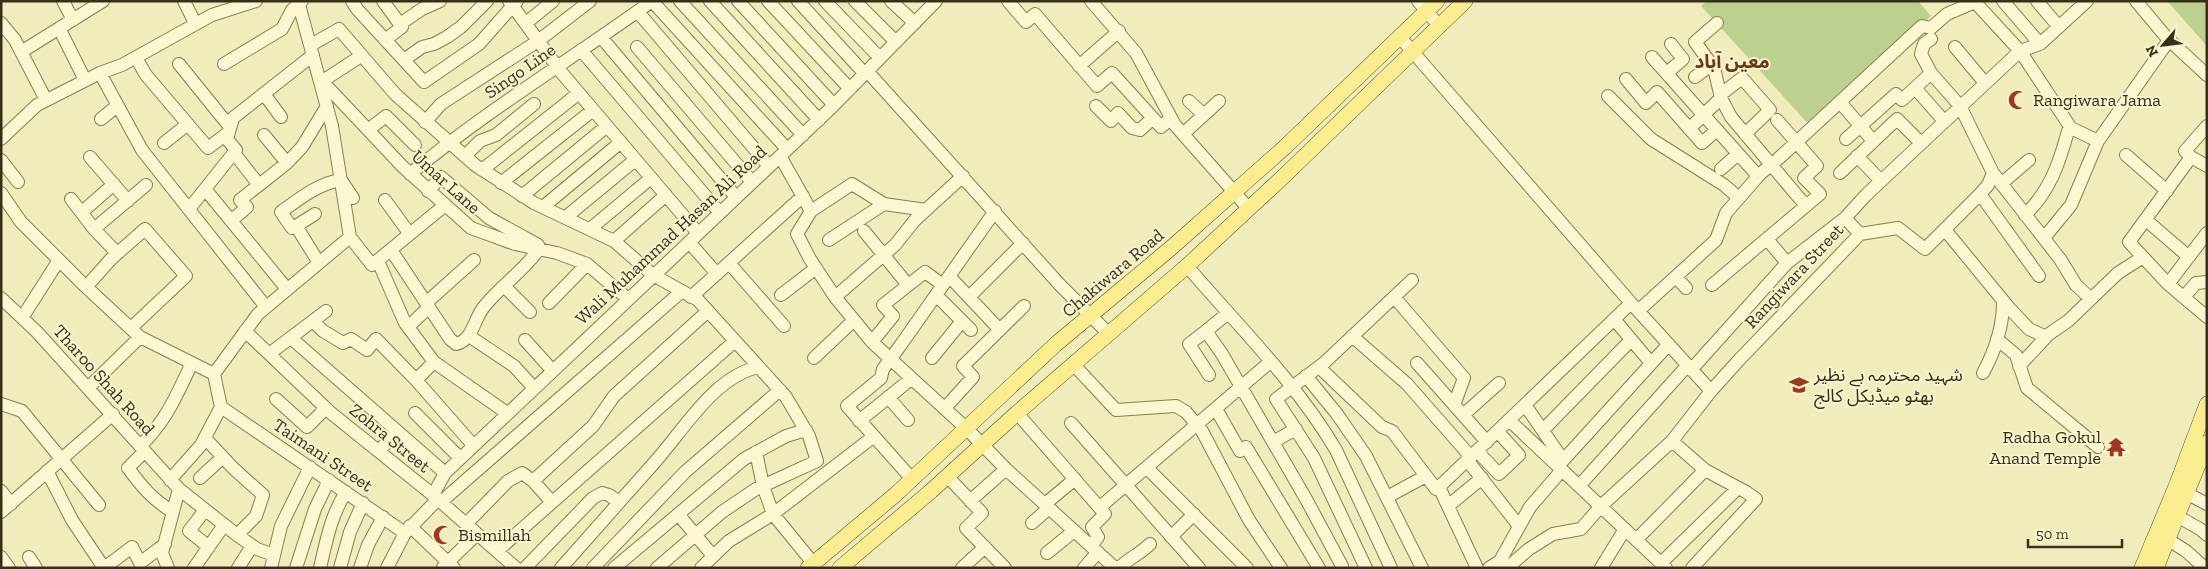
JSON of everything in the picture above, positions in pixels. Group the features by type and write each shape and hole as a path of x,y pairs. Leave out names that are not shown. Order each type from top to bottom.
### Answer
{"main road":[{"path":"840,568 1187,266 1440,27 1465,1"},
{"name":"Chakiwara Road","path":"810,565 912,479 1056,344 1091,316 1284,148 1399,36 1427,5"},
{"path":"2142,568 2177,484 2207,404"},
{"path":"2156,568 2186,493 2203,467 2207,444"}],"street":[{"path":"63,1 73,20"},
{"path":"21,52 103,1"},
{"path":"184,1 195,24"},
{"path":"1,139 37,105 46,100 100,73 136,58 233,4 256,1"},
{"path":"352,1 424,82 479,44 513,3 557,66 666,196 717,274"},
{"path":"383,1 402,27 385,40"},
{"path":"400,24 422,9 440,1"},
{"path":"404,60 422,47 434,44 447,37 461,27 487,1"},
{"path":"526,23 553,1"},
{"path":"425,122 441,104 538,41 590,1"},
{"path":"652,1 784,152 803,196 812,211"},
{"name":"Singo Line","path":"410,174 449,143 652,1"},
{"path":"680,1 803,134"},
{"path":"710,1 818,120"},
{"path":"738,1 834,105"},
{"path":"768,1 850,89"},
{"path":"798,1 963,176 1060,285 1109,334"},
{"path":"825,1 880,58"},
{"path":"855,1 896,42"},
{"path":"891,1 915,23"},
{"path":"1008,1 1026,22 1035,14 1097,86 1112,73 1161,127 1170,118"},
{"path":"1092,1 1119,31 1141,60 1170,118 1249,209"},
{"path":"2037,1 2059,27"},
{"name":"Rangiwara Street","path":"1507,568 1530,549 1553,534 1582,529 1601,506 1672,441 1711,391 1860,234 1845,218 1881,181 2020,51 2040,44 2087,1"},
{"path":"2136,1 2169,40 2207,75"},
{"path":"300,2 327,106 350,237 372,265 444,206"},
{"path":"224,64 282,28 292,10 300,2"},
{"path":"1319,367 1382,427 1392,431 1436,489 1498,432 1614,319 1635,307 1676,276 1716,240 1726,213 1758,176 1922,26 1931,28 1947,14 1974,2 2020,51 2071,128 2098,141"},
{"path":"1987,16 2003,2 2040,44"},
{"name":"Wali Muhammad Hasan Ali Road","path":"437,499 444,473 834,105 915,23 928,4"},
{"path":"1427,5 1440,27"},
{"path":"638,12 769,166"},
{"path":"1,23 21,52 46,100"},
{"path":"1717,23 1695,42 1711,64 1720,96 1731,117 1744,134 1806,206"},
{"path":"59,28 85,80"},
{"path":"188,209 236,150 227,139 233,118 264,94 312,50 339,29 395,94 482,170 522,196 614,241 653,275 698,300 780,390 806,430 817,461 763,486 722,512 657,568"},
{"path":"1079,66 1119,31"},
{"path":"1399,36 1635,307 1711,391"},
{"path":"601,37 736,198"},
{"path":"1931,38 1924,44 1921,54 1931,73 1960,106 1992,173 2044,238 2076,284 2091,299"},
{"path":"2044,238 2071,205 2098,141 2169,40"},
{"path":"1667,73 1683,60 1671,44"},
{"path":"637,47 752,182"},
{"path":"1955,47 1985,83"},
{"path":"581,50 720,212"},
{"path":"321,80 361,56"},
{"path":"1652,57 1758,176"},
{"path":"136,58 146,75 208,148 229,129"},
{"path":"179,64 229,129"},
{"path":"1695,77 1711,64"},
{"path":"100,73 142,150 266,307"},
{"path":"1846,140 1896,94 1902,100 1931,73"},
{"path":"1689,129 1720,96 1742,78 1770,110 1744,134"},
{"path":"1626,79 1646,103 1657,92 1702,143 1717,130"},
{"name":"Umar Lane","path":"321,80 410,174 471,228 515,244 587,264 628,299"},
{"path":"1915,88 1944,121"},
{"path":"482,170 579,93"},
{"path":"264,94 281,117"},
{"path":"1608,96 1651,140 1724,185 1739,198"},
{"path":"1189,101 1204,115"},
{"path":"1183,134 1220,101"},
{"path":"1840,102 1873,141"},
{"path":"464,156 480,141 496,135 534,104"},
{"path":"101,120 117,106"},
{"path":"231,221 247,208 240,200 287,163 302,147 327,106"},
{"path":"1096,106 1111,122 1118,113 1132,128 1140,130 1153,118"},
{"path":"501,183 593,110"},
{"path":"368,130 386,116 415,145"},
{"path":"1840,173 1897,119 1921,143"},
{"path":"1712,286 1820,194 1804,178 1817,166 1777,120"},
{"path":"164,143 188,124"},
{"path":"522,196 607,126"},
{"path":"2207,126 2185,151 2191,157 2207,166"},
{"path":"504,128 516,143"},
{"path":"2025,215 2047,190 2059,165 2068,131 2071,128"},
{"path":"264,135 287,163"},
{"path":"543,207 621,142"},
{"path":"234,153 259,186"},
{"path":"1721,169 1738,154"},
{"path":"2126,155 2167,191"},
{"path":"1857,156 1881,181"},
{"path":"90,157 128,201"},
{"path":"2191,157 2129,242 2168,284 2207,317"},
{"path":"1,160 18,182"},
{"path":"566,217 635,160"},
{"path":"2001,184 2029,160"},
{"path":"1860,234 1898,228 1925,249 1946,230 1988,185 1992,173"},
{"path":"835,297 895,245 915,220 963,176"},
{"path":"391,250 450,339 456,344 462,343 469,336 482,309 504,286 532,259 545,251 489,218 441,177 428,191"},
{"path":"590,229 651,178"},
{"path":"310,192 316,209 292,228 281,212 310,192 341,180"},
{"path":"341,180 353,198"},
{"path":"82,212 114,184"},
{"path":"926,210 884,204 852,184 812,211 797,234 835,297 872,342 967,429 1006,469 1094,549 1117,568 1133,556 1139,555 1150,544"},
{"path":"94,230 146,185"},
{"path":"205,189 287,289"},
{"path":"1,194 21,222 86,287 140,337 214,374"},
{"path":"1980,194 2039,276"},
{"path":"614,241 666,196"},
{"path":"387,568 408,529 437,499 686,295 717,274 803,196"},
{"path":"72,199 94,230 117,254"},
{"path":"385,200 409,233"},
{"path":"829,240 884,204"},
{"path":"912,479 847,406 881,378 883,369 889,359 995,211"},
{"path":"1579,486 1787,263 1845,218"},
{"path":"2146,220 2189,257"},
{"path":"296,226 319,263"},
{"path":"86,287 144,229 186,276 131,328"},
{"path":"1946,230 2004,302 2029,328 2046,337"},
{"path":"864,231 908,285"},
{"path":"2168,284 2207,234"},
{"path":"168,568 162,553 173,512 174,485 201,445 222,407 214,374 258,314 350,237"},
{"path":"1767,239 1787,263"},
{"path":"969,297 1023,243"},
{"path":"2019,366 2046,337 2068,321 2118,273 2143,257"},
{"path":"22,318 59,260"},
{"path":"408,327 474,260"},
{"path":"378,261 396,308 434,362 507,413"},
{"path":"729,263 784,326"},
{"path":"549,303 587,264"},
{"path":"1187,266 1291,387 1325,432 1336,450 1390,568"},
{"path":"781,295 816,268"},
{"path":"872,342 892,316 883,305 925,272 943,285 969,297 999,328"},
{"path":"1676,276 1686,288"},
{"path":"1366,568 1314,458 1276,398 1319,367 1412,280"},
{"path":"2184,297 2196,283 2207,282"},
{"path":"932,358 966,325 943,285"},
{"path":"504,286 530,312"},
{"path":"1394,297 1464,378 1454,405"},
{"name":"Tharoo Shah Road","path":"1,298 113,414 174,485 252,546 274,555"},
{"path":"1984,373 1993,354 2004,316 2004,302"},
{"path":"944,408 973,377 963,366 999,328 1024,306"},
{"path":"269,354 326,311"},
{"path":"533,481 593,426 614,396 708,311"},
{"path":"1209,375 1189,344 1227,314"},
{"path":"1614,319 1651,363"},
{"path":"314,321 323,331 343,343 350,339 367,350 376,339 416,380 473,445"},
{"path":"814,358 853,321"},
{"name":"Zohra Street","path":"245,331 326,408 516,567"},
{"path":"1206,331 1242,387 1342,566"},
{"path":"469,336 514,366 534,388"},
{"path":"1352,336 1407,384 1472,456 1499,474 1520,455 1498,432"},
{"path":"88,388 140,337"},
{"path":"291,338 444,473"},
{"path":"1997,339 2016,355 2027,388 2098,447"},
{"path":"525,340 552,370"},
{"path":"1543,430 1631,340"},
{"path":"497,551 551,501 735,341"},
{"path":"1490,568 1500,561 1530,507 1561,465 1668,344"},
{"path":"416,380 434,362"},
{"path":"1100,507 1270,362"},
{"path":"173,512 156,502 145,492 128,468 167,415 192,363"},
{"path":"1417,363 1487,442"},
{"path":"1074,365 1116,410 1176,406 1186,412 1197,426 1249,520 1281,568"},
{"path":"561,568 657,460 700,405 746,370 759,367"},
{"path":"1306,376 1337,414 1366,456 1422,568"},
{"path":"859,421 911,379"},
{"path":"1463,415 1499,383"},
{"path":"593,568 686,472 780,390"},
{"path":"888,397 908,420"},
{"path":"276,399 307,427 326,408"},
{"path":"1,404 22,411 98,505"},
{"path":"1525,405 1543,430 1561,465"},
{"name":"Taimani Street","path":"222,407 383,517 408,529 448,566"},
{"path":"1216,409 1240,450 1246,446 1319,568"},
{"path":"415,413 460,458"},
{"path":"1017,413 1105,514 1092,528 1098,537 1084,568"},
{"path":"1,490 6,508 113,414"},
{"path":"1510,420 1561,465 1579,486 1663,565 1738,488"},
{"path":"1071,423 1171,537 1191,565"},
{"path":"1273,442 1296,429"},
{"path":"614,568 744,459 786,436 806,430"},
{"path":"379,451 397,431"},
{"path":"701,568 729,541 773,514 873,437"},
{"path":"205,438 263,495 256,516 237,535"},
{"path":"1672,441 1705,470 1756,499 1692,568"},
{"path":"756,452 763,486 773,514 810,565"},
{"path":"1472,456 1482,478 1519,526"},
{"path":"200,478 223,457"},
{"path":"271,568 281,526 310,467"},
{"path":"1147,468 1247,568"},
{"path":"970,501 1006,469"},
{"path":"1636,540 1705,470"},
{"path":"47,471 72,520 104,568 132,547 140,563 165,544"},
{"path":"466,524 508,481 522,473 533,481 551,501"},
{"path":"947,476 982,513 966,528 1005,568"},
{"path":"1387,497 1426,476"},
{"path":"1448,506 1482,478"},
{"path":"1032,523 1075,479"},
{"path":"296,568 315,509 329,480"},
{"path":"1439,487 1478,568"},
{"path":"320,568 331,524 346,492"},
{"path":"516,567 593,498 602,493 609,495 619,502"},
{"path":"2186,493 2207,504"},
{"path":"340,568 350,532 363,503"},
{"path":"205,510 189,531 209,547"},
{"path":"678,514 713,556"},
{"path":"1171,537 1194,514"},
{"path":"2177,516 2200,528 2207,535"},
{"path":"360,568 368,545 383,517"},
{"path":"194,568 224,525"},
{"path":"1601,568 1625,529"},
{"path":"1047,554 1074,531"},
{"path":"448,566 477,534"},
{"path":"2167,539 2186,551 2204,568"},
{"path":"238,568 252,546"},
{"path":"962,568 985,547"},
{"path":"1,557 9,568"},
{"path":"29,557 36,568"}],"green space":[{"path":"1707,1 1918,1 1931,16 1812,128 1701,6"},
{"path":"2167,1 2207,1 2207,46"}],"place":[{"name":"Rangiwara Jama","path":"2018,100"},
{"name":"شہید محترمہ بے نظیر بھٹو میڈیکل کالج","path":"1799,385"},
{"name":"Radha Gokul Anand Temple","path":"2116,447"},
{"name":"Bismillah","path":"443,535"}],"district":[{"name":"معین آباد","path":"1732,61"}]}
